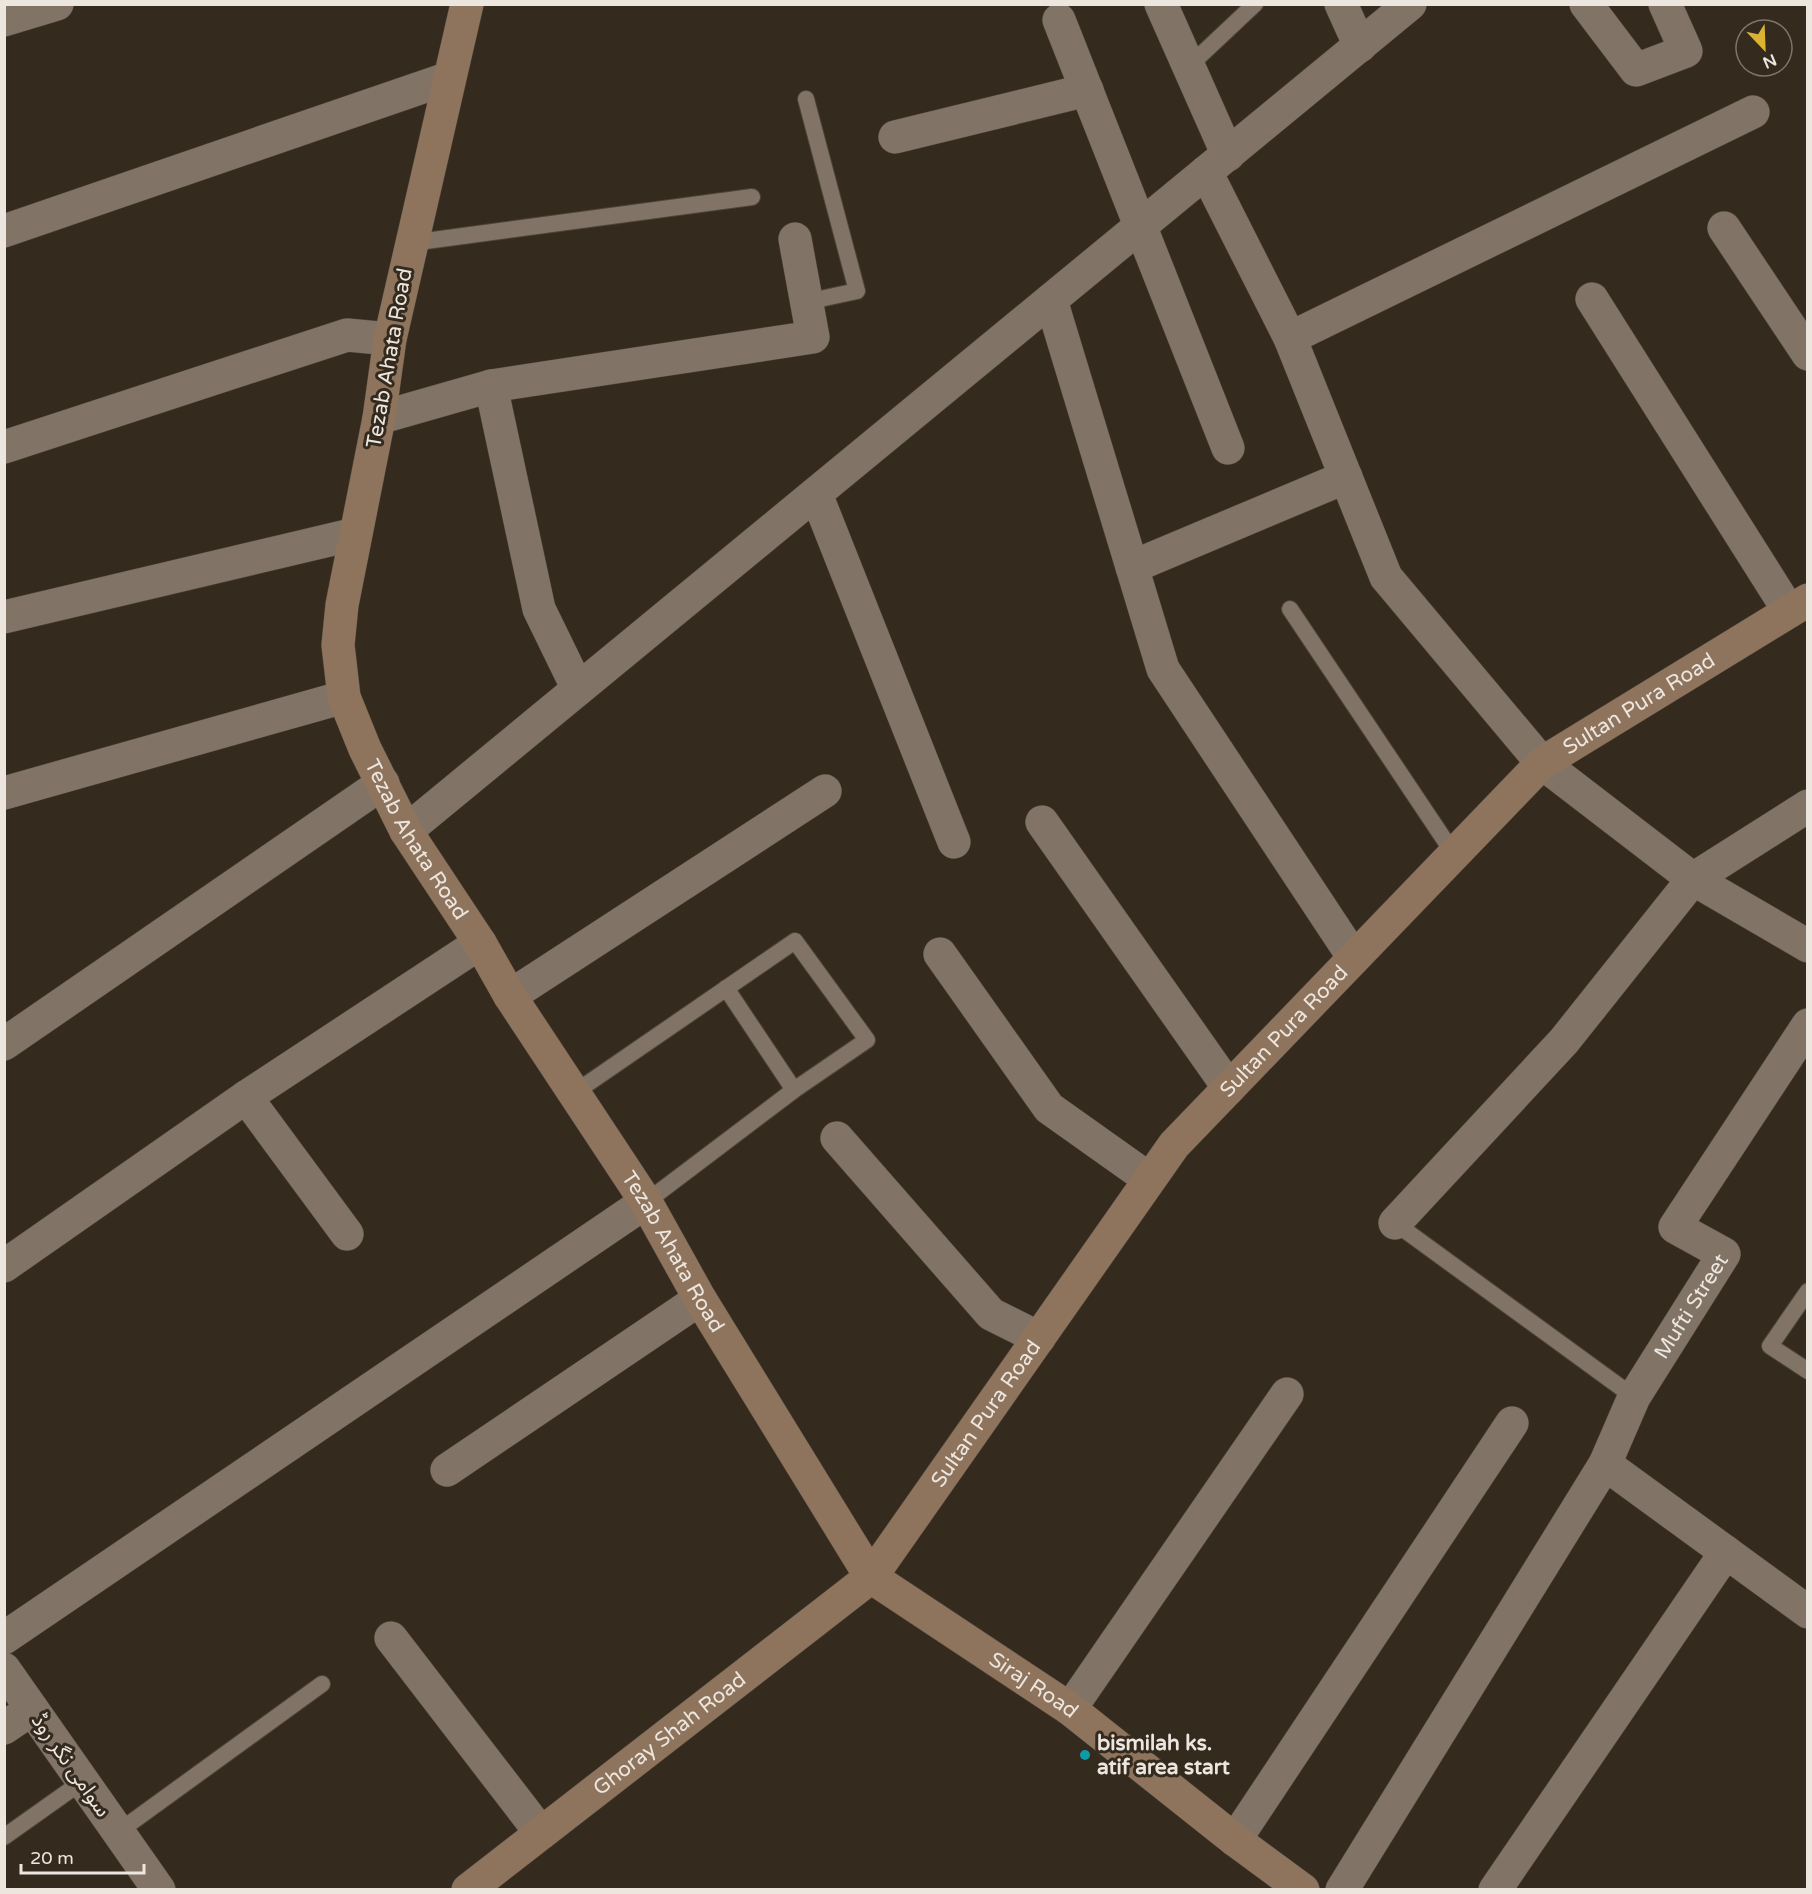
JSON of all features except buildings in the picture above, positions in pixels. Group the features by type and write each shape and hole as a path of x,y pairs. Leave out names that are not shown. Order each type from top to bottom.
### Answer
{"main road":[{"name":"Tezab Ahata Road","path":"467,4 390,339 379,418 342,605 338,645 344,697 365,749 406,831 480,943 510,996 645,1202 700,1299 871,1577"},
{"name":"Sultan Pura Road","path":"871,1577 1174,1145 1542,763 1798,605"},
{"name":"Siraj Road","path":"871,1577 1070,1709 1235,1840 1303,1890"},
{"name":"Ghoray Shah Road","path":"468,1890 871,1577"}],"street":[{"path":"13,13 57,4"},
{"path":"1161,4 1188,67 1217,164 1386,577 1542,763 1693,879 1808,946"},
{"path":"1341,4 1360,46"},
{"path":"406,831 1410,4"},
{"path":"1586,4 1636,70 1686,51 1665,4"},
{"path":"1059,20 1228,448"},
{"path":"4,231 449,78"},
{"path":"895,137 1087,90"},
{"path":"1290,338 1753,112"},
{"path":"1724,228 1808,354"},
{"path":"379,418 491,386 813,337 795,239"},
{"path":"1592,299 1798,605"},
{"path":"1051,300 1163,669 1354,958"},
{"path":"4,447 347,335 390,339"},
{"path":"491,386 539,609 578,689"},
{"path":"1132,567 1346,477"},
{"path":"816,494 954,842"},
{"path":"4,617 355,534"},
{"path":"4,793 344,697"},
{"path":"4,1044 383,783"},
{"path":"510,996 825,791"},
{"path":"1395,1223 1564,1041 1693,879 1808,806"},
{"path":"1042,822 1229,1088"},
{"path":"4,1266 246,1097 480,943"},
{"path":"940,954 1048,1108 1149,1179"},
{"name":"Mufti Street","path":"1342,1890 1605,1464 1634,1397 1724,1254 1675,1227 1808,1025"},
{"path":"246,1097 347,1234"},
{"path":"837,1138 991,1314 1040,1338"},
{"path":"4,1638 645,1202"},
{"path":"447,1470 700,1299"},
{"path":"1070,1709 1287,1394"},
{"path":"1235,1840 1512,1423"},
{"path":"1605,1464 1808,1612"},
{"path":"1495,1890 1726,1552"},
{"path":"391,1638 540,1833"},
{"name":"سوامی نگر روڈ","path":"4,1669 159,1890"},
{"path":"4,1728 32,1709"}],"lane":[{"path":"1188,67 1255,4"},
{"path":"806,99 857,291 806,302"},
{"path":"411,243 752,196"},
{"path":"1290,609 1454,854"},
{"path":"574,1093 795,941 867,1040 794,1090 645,1202"},
{"path":"726,988 794,1090"},
{"path":"1395,1223 1634,1397"},
{"path":"1808,1292 1770,1346 1808,1371"},
{"path":"118,1832 322,1684"},
{"path":"4,1837 83,1781"}],"place":[{"name":"bismilah ks. atif area start","path":"1085,1755"}]}
